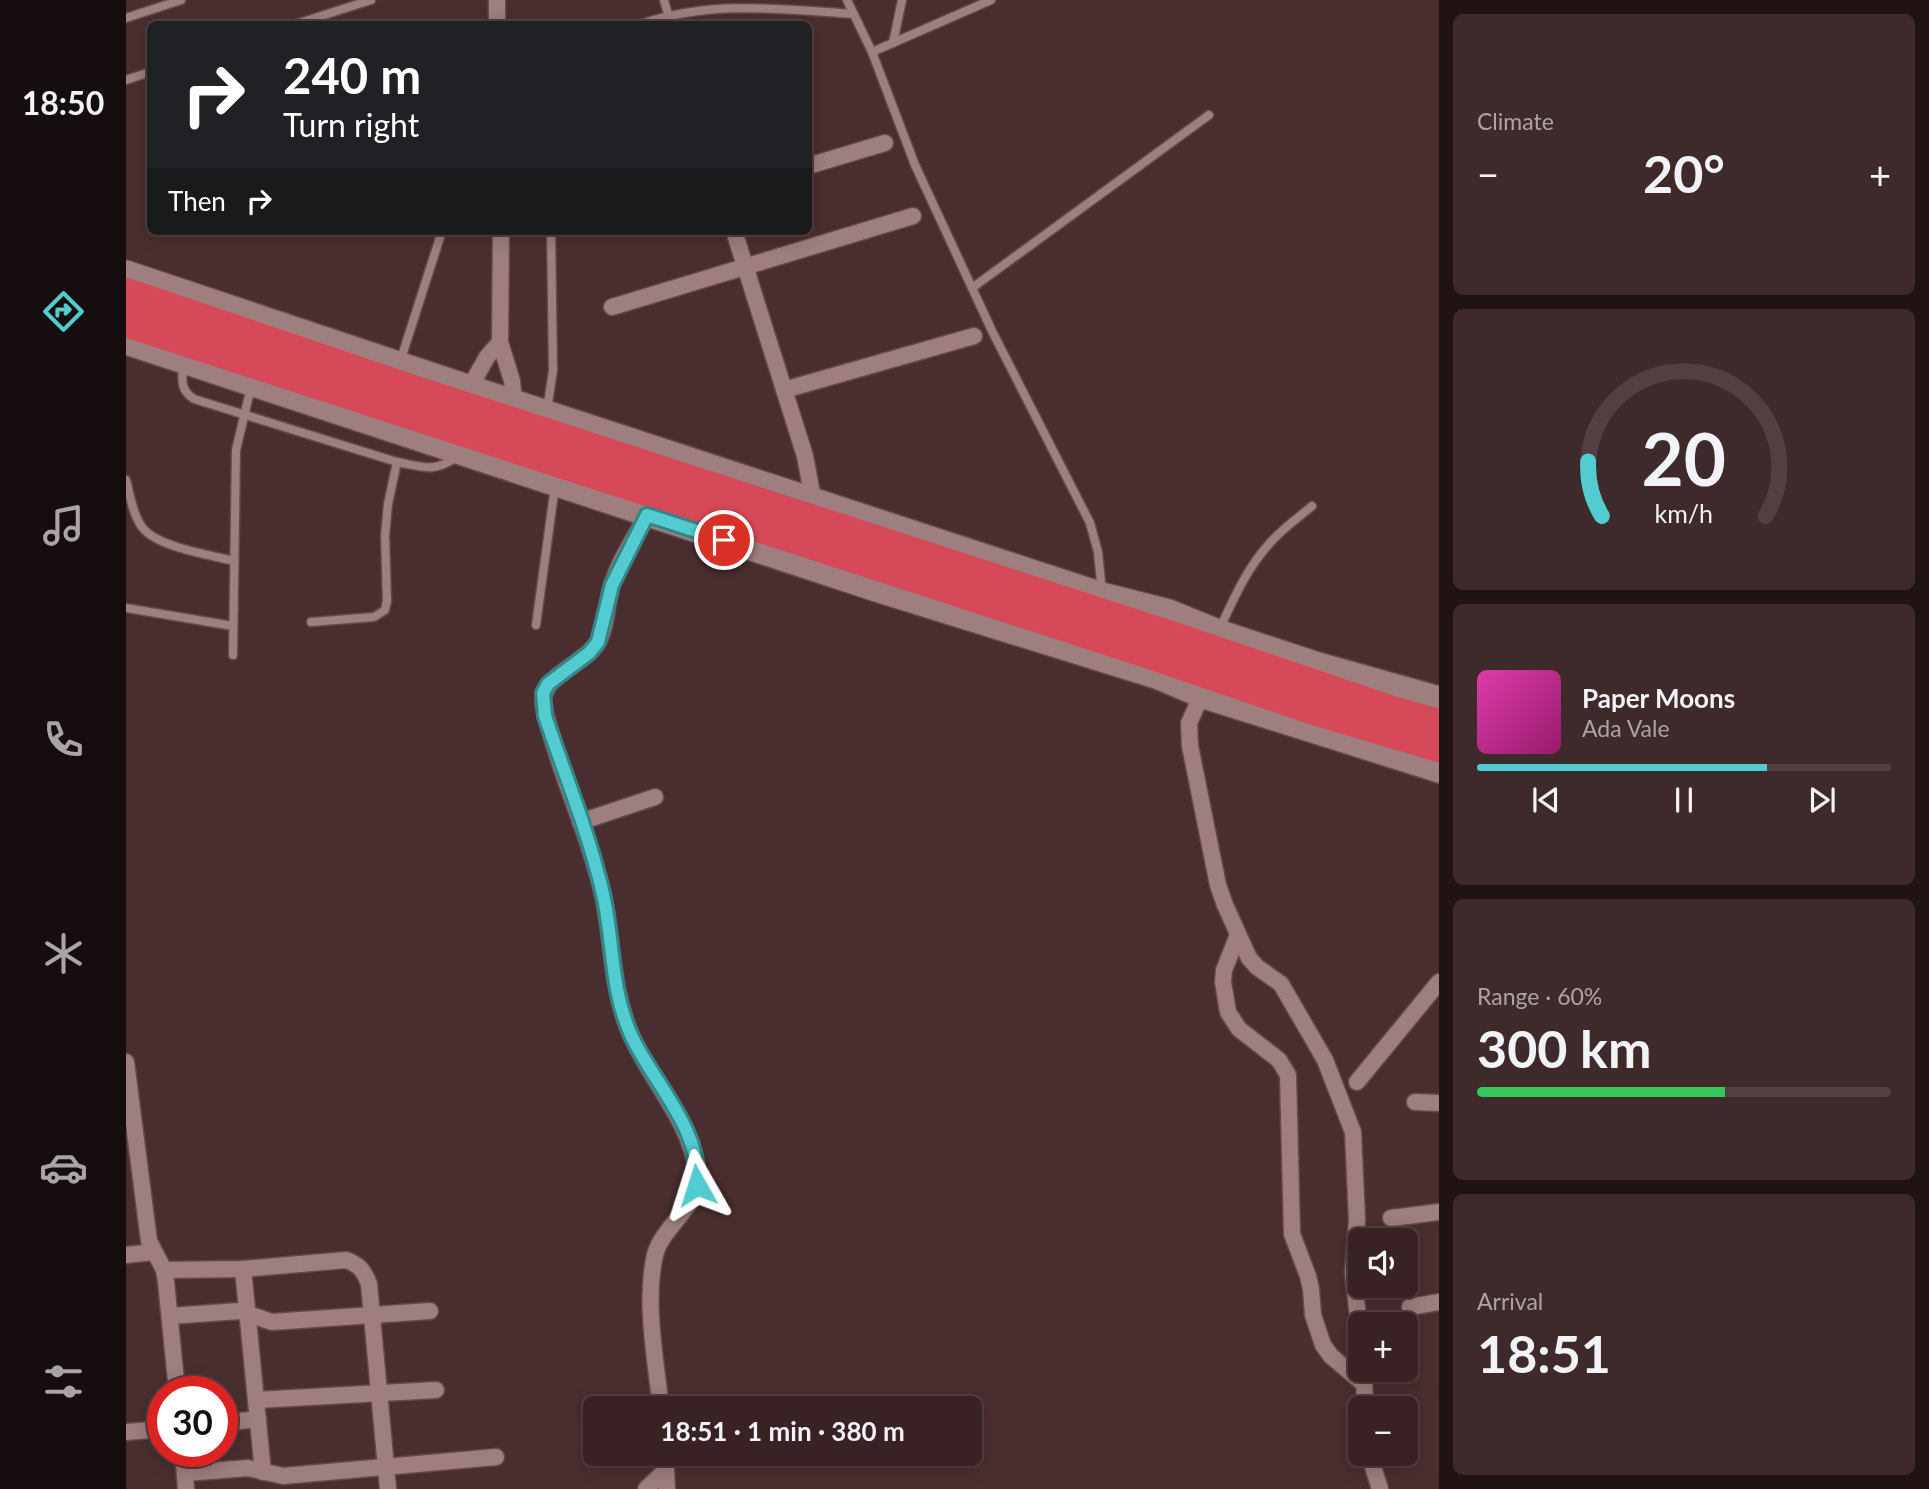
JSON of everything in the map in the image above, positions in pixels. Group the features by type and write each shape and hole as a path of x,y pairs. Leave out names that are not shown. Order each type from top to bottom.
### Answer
{"highway":[{"path":"126,293 446,400 1167,651 1311,709 1439,747"},
{"path":"126,322 1167,651 1439,724"}],"street":[{"path":"497,0 497,21"},
{"path":"812,165 885,143"},
{"path":"612,307 913,216"},
{"path":"501,235 500,342 510,369 514,401"},
{"path":"735,235 805,456 813,499"},
{"path":"126,272 1102,594 1167,651 1189,723 1190,746 1218,885 1249,958 1281,984 1325,1060 1353,1132 1357,1208 1353,1273 1357,1312"},
{"path":"784,390 974,336"},
{"path":"470,387 487,357 500,342"},
{"path":"126,343 876,590 1167,651 1439,771"},
{"path":"647,515 612,585 598,642 589,653 548,684 543,693 545,716 603,894 617,998 631,1036 688,1135 693,1146 698,1175 697,1185 685,1208 656,1251 650,1293 660,1396"},
{"path":"1167,651 1219,632 1315,663 1439,698"},
{"path":"580,822 654,797"},
{"path":"1238,935 1224,970 1223,982 1228,1012 1238,1029 1279,1060 1288,1075 1292,1234 1311,1289 1316,1328 1331,1356 1348,1367"},
{"path":"1357,1082 1439,982"},
{"path":"126,1062 132,1171 149,1241 164,1270 176,1376"},
{"path":"1415,1102 1439,1103"},
{"path":"1391,1218 1439,1212"},
{"path":"126,1255 153,1252"},
{"path":"164,1270 243,1269 346,1260 357,1264 365,1272 369,1284 388,1489"},
{"path":"243,1269 263,1472"},
{"path":"1410,1307 1439,1302"},
{"path":"170,1316 239,1311 272,1322 430,1311"},
{"path":"256,1400 436,1390"},
{"path":"238,1421 258,1419"},
{"path":"126,1432 147,1430"},
{"path":"186,1481 239,1468 283,1476 496,1457"},
{"path":"646,1489 662,1466"},
{"path":"665,1466 667,1489"},
{"path":"1373,1466 1380,1489"}],"lane":[{"path":"126,18 181,0"},
{"path":"306,21 372,0"},
{"path":"664,0 668,14"},
{"path":"846,0 872,52 915,165 972,288 1090,523 1098,552 1102,594"},
{"path":"892,43 902,0"},
{"path":"872,52 991,0"},
{"path":"649,21 693,9 736,6 853,14"},
{"path":"126,80 147,73"},
{"path":"972,288 1209,115"},
{"path":"400,363 441,235"},
{"path":"546,411 552,370 551,235"},
{"path":"183,362 182,385 185,394 194,399 397,462 430,468 443,467 462,454"},
{"path":"233,655 236,450 252,384"},
{"path":"311,622 374,617 385,610 385,536 388,504 397,462"},
{"path":"126,480 137,517 142,528 151,536 162,542 234,561"},
{"path":"537,625 555,484"},
{"path":"1219,632 1254,562 1272,541 1311,506"},
{"path":"126,608 233,626"}],"route":[{"path":"697,1185 693,1146 631,1036 617,998 603,894 545,716 543,693 548,684 589,653 598,642 612,585 647,515 724,540"}]}
